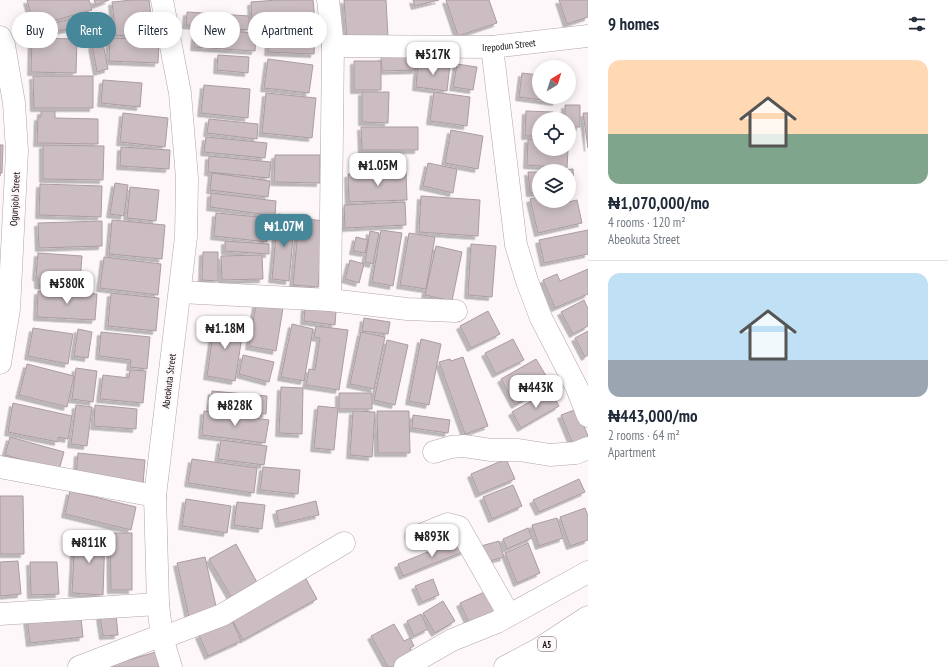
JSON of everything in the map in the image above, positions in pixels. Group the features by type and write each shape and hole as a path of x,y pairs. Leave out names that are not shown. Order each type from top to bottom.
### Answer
{"main road":[{"name":"Abeokuta Street","path":"162,0 180,93 187,178 186,237 155,496 158,604 162,637 171,667"},
{"path":"328,0 333,46 330,300"},
{"name":"Irepodun Street","path":"333,46 492,47 588,36"},
{"name":"Ogunjobi Street","path":"0,37 4,45 14,103 17,151 9,309 0,363"},
{"path":"492,47 516,245 526,281 541,318 577,388 588,416"},
{"path":"180,292 330,300 406,309 456,311"},
{"path":"434,452 451,447 464,446 491,450 519,450 550,455 576,453 588,448"},
{"path":"0,467 155,496"},
{"path":"416,536 448,524 459,527 509,615"},
{"path":"79,667 222,615 344,543"},
{"path":"405,667 452,640 474,632 509,615 588,572"},
{"path":"0,614 158,604"},
{"name":"A5","path":"547,663 588,617"},
{"path":"547,663 588,635"},
{"name":"A5","path":"505,667 547,663 588,654"}],"building":[{"path":"27,0 89,0 92,10 85,12 66,12 66,17 58,19 58,12 30,12"},
{"path":"94,0 109,0 96,5"},
{"path":"149,0 150,12 124,12 124,35 116,36 116,12 113,12 112,2"},
{"path":"313,0 314,12 251,12 251,2"},
{"path":"344,0 386,0 388,37 347,39"},
{"path":"413,0 439,0 415,6"},
{"path":"446,0 489,0 497,23 458,36"},
{"path":"559,0 588,0 588,17 567,24"},
{"path":"187,12 190,12 190,25 186,25"},
{"path":"240,15 248,16 248,30 240,29"},
{"path":"66,20 66,29 58,31 58,22"},
{"path":"240,32 248,32 248,48 255,48 255,51 209,48 240,48"},
{"path":"116,38 124,39 124,48 159,48 158,63 109,61 110,48 116,48"},
{"path":"58,39 66,39 66,48 77,48 76,73 31,72 32,48 58,48"},
{"path":"93,48 104,48 108,69 97,72"},
{"path":"268,48 314,48 314,54 268,52"},
{"path":"218,55 249,57 248,73 217,70"},
{"path":"416,56 416,70 382,71 381,57"},
{"path":"268,59 313,65 309,93 264,88"},
{"path":"354,61 381,61 381,90 354,90"},
{"path":"418,61 450,64 447,91 416,87"},
{"path":"457,64 477,67 473,90 453,87"},
{"path":"522,73 532,74 532,99 519,97"},
{"path":"33,76 93,76 93,108 34,108"},
{"path":"103,80 142,83 140,107 101,103"},
{"path":"204,85 250,89 248,118 201,113"},
{"path":"362,92 389,92 388,123 362,122"},
{"path":"434,92 470,97 467,126 430,121"},
{"path":"266,93 316,98 312,138 262,133"},
{"path":"565,105 580,105 580,127 576,127 576,112 565,112"},
{"path":"41,111 55,111 55,118 98,119 98,144 37,143 38,117 41,117"},
{"path":"526,111 553,112 532,112 532,136 525,136"},
{"path":"123,113 168,118 165,147 120,142"},
{"path":"583,113 588,113 588,148"},
{"path":"209,119 258,124 257,139 207,133"},
{"path":"361,127 418,127 418,150 362,150"},
{"path":"451,130 483,136 478,169 445,163"},
{"path":"206,137 267,143 265,158 204,152"},
{"path":"528,139 532,139 532,156 568,156 567,164 527,165"},
{"path":"0,145 3,145 2,173 0,173"},
{"path":"43,145 104,146 103,180 43,179"},
{"path":"121,147 170,150 169,169 120,166"},
{"path":"275,155 320,155 320,183 274,182"},
{"path":"209,156 271,162 269,178 208,172"},
{"path":"428,163 457,169 453,193 423,186"},
{"path":"406,172 407,200 349,202 348,174"},
{"path":"528,172 532,172 532,193 530,193"},
{"path":"212,173 270,181 268,197 210,190"},
{"path":"115,183 128,185 124,216 110,214"},
{"path":"40,184 102,186 101,217 39,215"},
{"path":"130,187 159,190 156,221 127,218"},
{"path":"211,193 276,201 275,216 210,207"},
{"path":"421,196 480,200 478,236 419,232"},
{"path":"577,200 582,223 538,233 532,208 576,208"},
{"path":"405,202 406,225 345,228 344,205"},
{"path":"216,213 269,218 267,242 214,236"},
{"path":"278,214 295,216 289,281 272,279"},
{"path":"299,218 324,221 318,287 293,285"},
{"path":"112,220 165,225 162,259 109,254"},
{"path":"102,221 102,246 39,248 38,223"},
{"path":"381,230 402,233 393,286 372,282"},
{"path":"588,230 588,254 544,263 539,240"},
{"path":"370,231 379,233 373,264 365,262"},
{"path":"409,233 435,237 426,289 400,285"},
{"path":"356,237 368,240 365,253 353,251"},
{"path":"225,241 269,244 269,254 225,251"},
{"path":"471,244 496,246 492,297 468,295"},
{"path":"436,246 462,252 452,301 425,295"},
{"path":"203,252 218,252 218,281 202,280"},
{"path":"38,253 82,256 80,281 56,279 55,287 38,285 38,278 36,277"},
{"path":"262,255 263,279 222,280 221,256"},
{"path":"104,257 161,264 158,295 100,288"},
{"path":"350,260 364,264 359,283 345,279"},
{"path":"588,269 588,294 555,308 543,280 557,274 560,281"},
{"path":"38,291 97,294 95,320 37,317"},
{"path":"111,293 159,298 156,331 108,326"},
{"path":"584,300 588,309 588,326 573,334 561,312"},
{"path":"256,304 283,308 276,351 249,346"},
{"path":"305,307 336,311 335,325 304,321"},
{"path":"488,311 500,334 471,348 460,326"},
{"path":"364,318 390,322 388,334 362,331"},
{"path":"215,320 244,324 235,381 207,376"},
{"path":"292,324 313,329 304,381 281,377"},
{"path":"316,326 348,330 339,390 306,385 309,369 315,370 320,338 314,337"},
{"path":"33,328 73,334 68,364 28,356"},
{"path":"78,329 92,332 88,358 74,356"},
{"path":"588,331 588,355 585,357 575,338"},
{"path":"101,332 150,337 147,369 130,367 131,360 99,356"},
{"path":"361,332 385,337 374,389 350,384"},
{"path":"421,339 441,344 429,405 409,401"},
{"path":"513,339 524,360 496,374 485,353"},
{"path":"387,340 408,345 395,405 374,400"},
{"path":"243,355 274,362 269,382 239,374"},
{"path":"463,357 488,426 465,434 439,362 450,359 451,361"},
{"path":"536,359 551,384 515,405 501,379"},
{"path":"27,364 74,376 67,407 19,395"},
{"path":"76,368 97,371 93,402 72,399"},
{"path":"130,370 146,371 143,403 100,399 103,375 129,378"},
{"path":"281,387 303,388 302,434 279,433"},
{"path":"550,390 559,406 521,428 512,412"},
{"path":"212,391 267,396 266,414 210,410"},
{"path":"339,393 372,393 372,409 339,409"},
{"path":"13,403 72,416 68,439 58,437 58,442 8,432"},
{"path":"76,405 92,407 87,446 71,444"},
{"path":"95,405 137,409 136,429 94,426"},
{"path":"318,406 338,408 334,450 314,448"},
{"path":"577,409 588,436 588,444 575,449 561,415"},
{"path":"204,411 269,420 265,443 202,435"},
{"path":"353,411 375,412 372,457 350,455"},
{"path":"377,411 409,411 410,453 378,453"},
{"path":"413,415 450,420 448,433 412,428"},
{"path":"10,437 64,452 59,470 5,455"},
{"path":"221,440 267,446 264,465 218,459"},
{"path":"78,453 145,460 143,484 76,477"},
{"path":"192,459 257,468 254,493 188,483"},
{"path":"506,459 515,479 479,494 471,474"},
{"path":"263,467 300,470 298,494 260,490"},
{"path":"579,479 585,492 539,512 533,500"},
{"path":"513,485 522,506 492,519 483,497"},
{"path":"70,491 136,507 131,530 65,514"},
{"path":"0,496 23,496 24,554 0,554"},
{"path":"186,499 231,506 227,533 182,526"},
{"path":"316,501 319,515 279,524 276,511"},
{"path":"237,502 265,505 262,529 234,525"},
{"path":"585,508 588,516 588,540 570,546 560,517"},
{"path":"557,518 563,538 539,546 532,525"},
{"path":"528,528 532,538 507,549 503,539"},
{"path":"75,533 105,535 103,595 72,593"},
{"path":"110,533 132,533 132,590 111,590"},
{"path":"460,539 465,551 403,576 398,564"},
{"path":"499,541 504,557 486,562 481,546"},
{"path":"528,543 540,573 517,583 505,553"},
{"path":"236,544 259,586 233,600 209,559"},
{"path":"205,557 217,611 189,617 177,563"},
{"path":"18,561 21,594 0,596 0,562"},
{"path":"30,562 57,562 59,594 31,595"},
{"path":"305,577 317,599 243,640 231,618"},
{"path":"433,579 439,595 422,602 415,586"},
{"path":"489,590 501,616 472,629 460,603"},
{"path":"443,601 455,621 435,633 423,613"},
{"path":"116,614 118,635 103,636 100,616"},
{"path":"421,614 428,629 414,636 407,621"},
{"path":"43,617 44,622 81,618 83,637 30,643 27,618"},
{"path":"232,620 241,641 208,656 199,635"},
{"path":"394,624 404,641 410,638 414,646 410,648 415,657 396,667 388,667 371,636"},
{"path":"156,652 161,667 104,667"}]}
